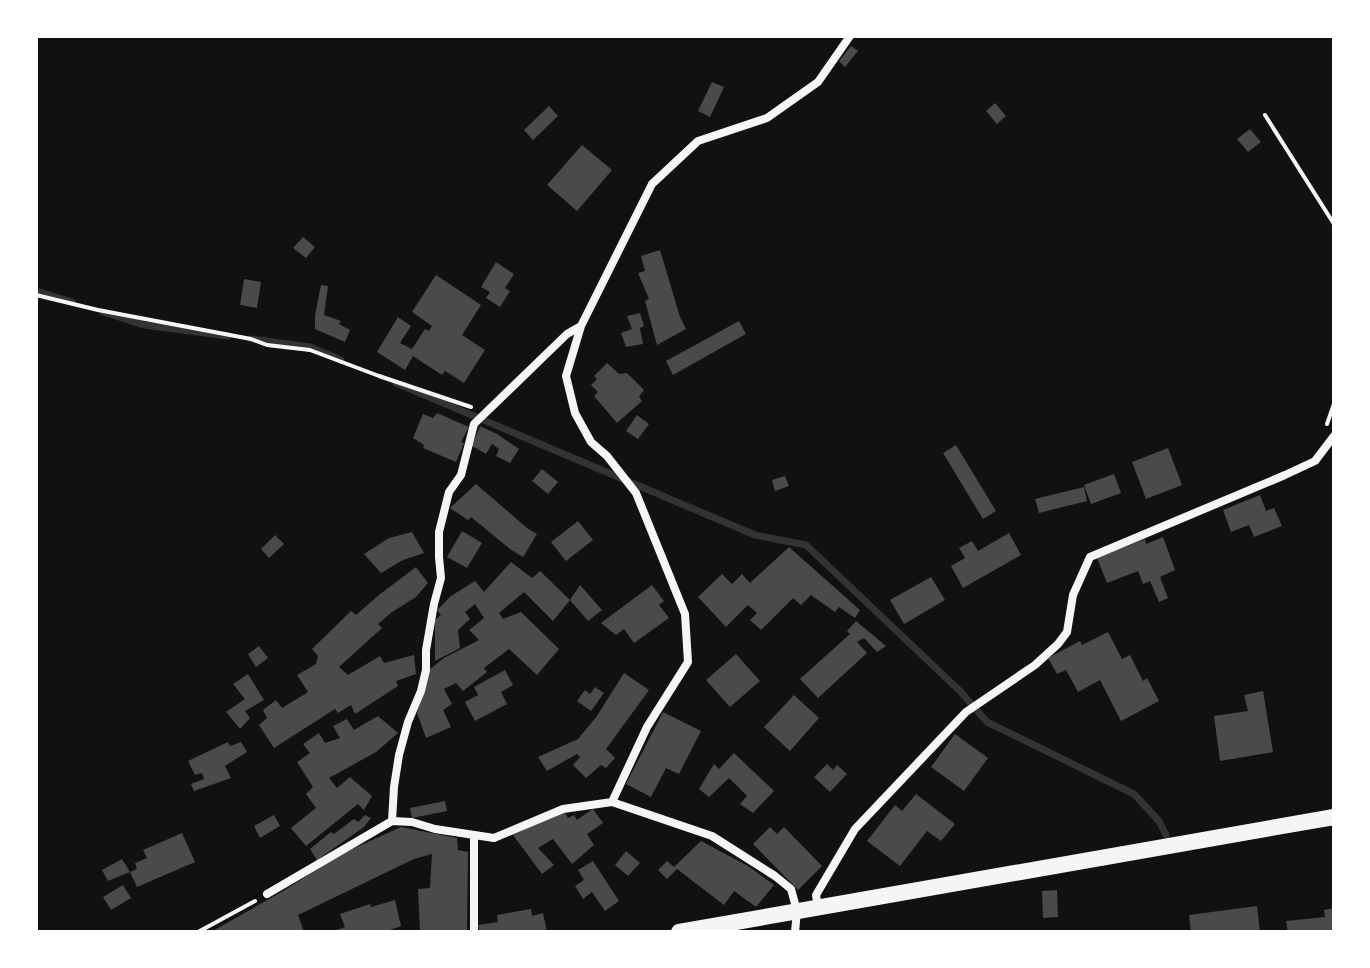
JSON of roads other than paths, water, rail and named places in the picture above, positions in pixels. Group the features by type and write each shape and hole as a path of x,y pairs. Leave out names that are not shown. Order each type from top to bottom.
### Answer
{"main road":[{"path":"683,932 1334,817"}],"street":[{"path":"612,802 647,727 688,662 686,626 685,614 636,493 607,456 591,442 575,413 566,376 581,326 652,184 698,141 767,118 818,82 850,36"},
{"path":"392,821 399,755 426,670 426,650 441,578 439,532 449,492 461,475 474,424 567,334 581,326"},
{"path":"818,907 816,895 855,829 966,712 1035,665 1058,644 1067,632 1073,595 1090,557 1295,471 1315,461 1334,436"},
{"path":"267,894 392,821 494,838 563,809 612,802 712,836 775,876 791,889 797,911 795,932"},
{"path":"474,835 474,932"}],"waterway":[{"path":"36,291 72,302"},
{"path":"103,312 144,325 228,336"},
{"path":"252,339 310,347 341,360"},
{"path":"396,383 755,535 806,545 960,691 987,722 1134,794 1159,821 1166,835"}]}
